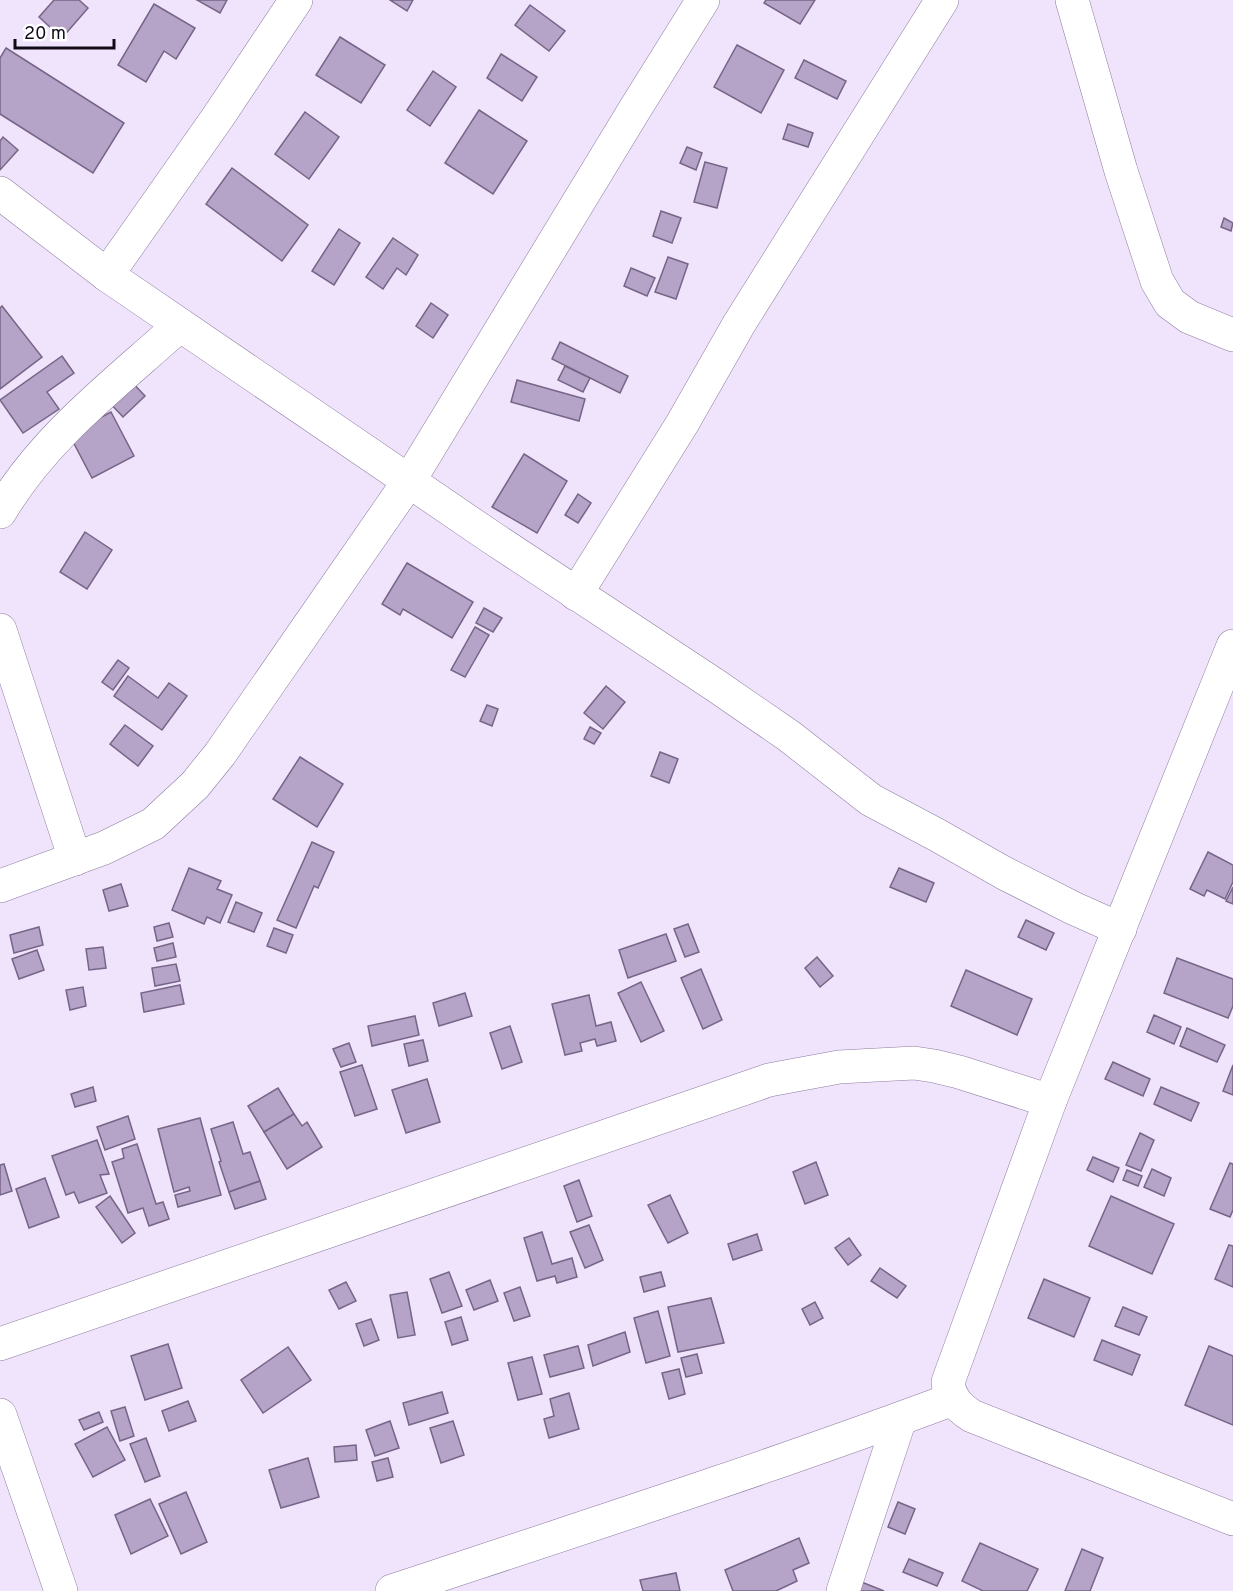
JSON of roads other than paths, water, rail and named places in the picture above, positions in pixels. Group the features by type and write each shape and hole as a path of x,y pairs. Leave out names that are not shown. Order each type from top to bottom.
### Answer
{"street":[{"path":"107,275 218,117 296,0"},
{"path":"0,886 104,848 153,824 195,785 220,754 409,481 703,0"},
{"path":"576,594 682,424 740,324 942,0"},
{"path":"1072,0 1121,171 1157,281 1170,303 1189,317 1233,335"},
{"path":"0,193 107,275 180,326 576,594 715,685 789,736 871,800 1014,878 1120,929"},
{"path":"0,512 13,490 45,450 86,408 180,326"},
{"path":"0,630 75,859"},
{"path":"1233,646 1050,1101 948,1382 953,1399 961,1409 972,1416 1233,1520"},
{"path":"0,1344 769,1080 839,1067 914,1063 959,1072 1050,1101"},
{"path":"392,1591 641,1508 953,1399"},
{"path":"0,1415 61,1591"},
{"path":"843,1591 900,1419"}]}
